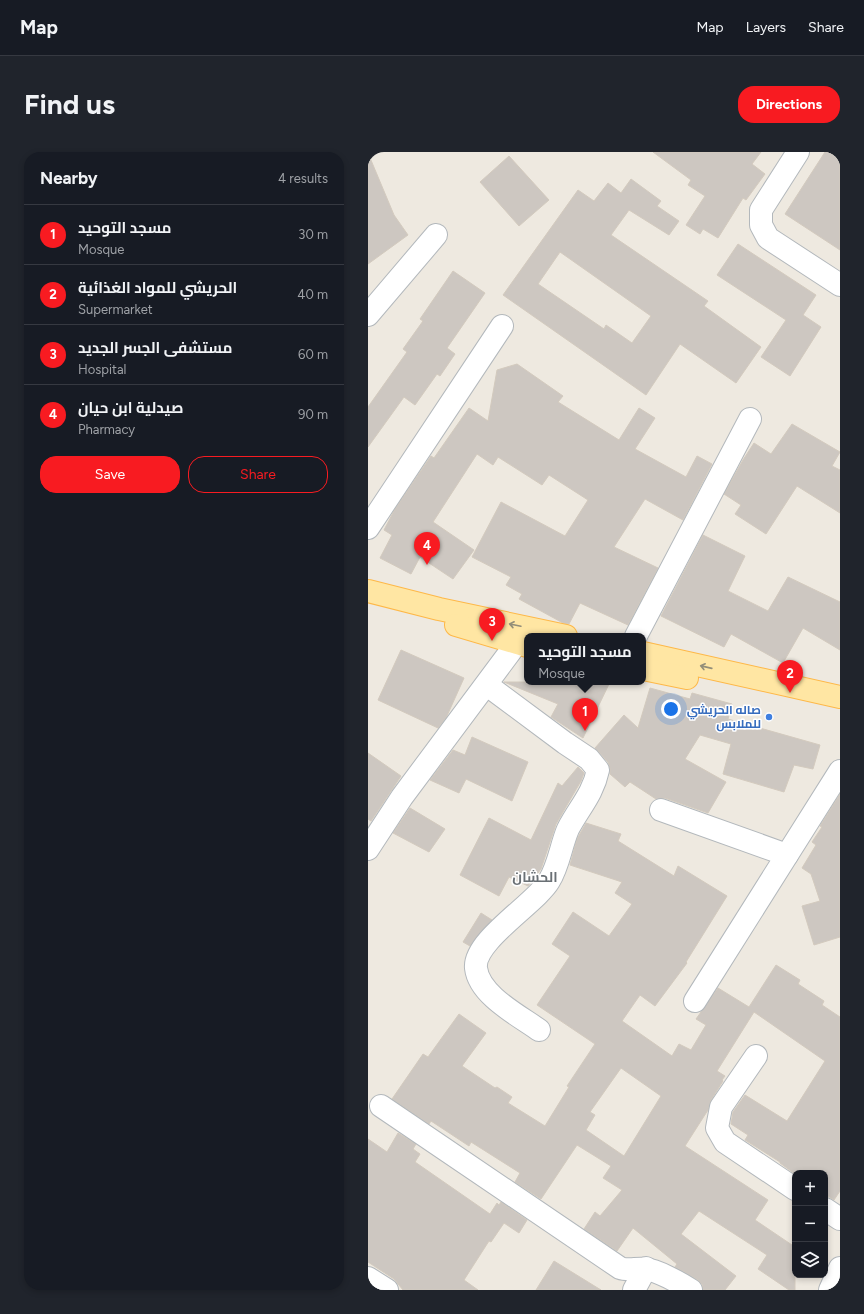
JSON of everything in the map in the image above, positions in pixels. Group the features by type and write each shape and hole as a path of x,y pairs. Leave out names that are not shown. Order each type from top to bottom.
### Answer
{"main road":[{"path":"368,591 439,609 552,633"},
{"path":"368,600 521,645"},
{"path":"646,654 840,697"},
{"path":"646,670 840,708"}],"street":[{"path":"798,152 761,210 761,225 768,238 840,285"},
{"path":"368,315 436,235"},
{"path":"368,528 502,326"},
{"path":"638,633 750,419"},
{"path":"368,849 402,797 486,685 521,645"},
{"path":"486,685 565,743 590,759 598,770 595,784 568,829 549,881 496,933 479,954 476,966 478,977 486,991 539,1030"},
{"path":"695,1001 840,771"},
{"path":"661,810 787,855"},
{"path":"756,1056 721,1107 718,1128 725,1142 792,1187"},
{"path":"381,1106 620,1268 628,1270 646,1268 680,1283 691,1290"},
{"path":"828,1211 840,1219"},
{"path":"634,1290 646,1268"},
{"path":"368,1278 387,1290"}],"building":[{"path":"653,152 761,152 752,164 765,174 746,200 743,198 718,238 703,229 700,234 686,225 705,196 688,185 691,180"},
{"path":"825,152 840,152 840,250 785,214"},
{"path":"368,153 394,215 408,235 368,264"},
{"path":"509,156 549,200 519,226 480,182"},
{"path":"631,179 661,201 657,206 679,221 669,235 629,210 611,235 708,301 704,306 761,347 736,383 680,344 646,395 503,295 578,190 594,201 608,183 621,193","holes":["560,252 651,316 632,343 606,325 604,329 538,284"]},
{"path":"738,244 816,295 803,315 821,327 790,376 761,357 786,320 717,275"},
{"path":"453,271 485,293 447,348 455,354 440,376 437,374 415,405 404,397 368,447 368,407 407,352 403,349 423,321 420,319"},
{"path":"517,364 563,396 558,402 619,440 639,408 655,418 635,449 686,477 697,456 712,464 683,520 645,499 614,547 658,568 628,625 580,603 569,624 563,623 519,599 522,594 506,585 511,577 472,557 501,502 565,536 588,500 549,475 542,485 498,457 493,465 477,454 433,522 474,550 453,579 420,557 411,574 380,558 392,535 384,530 395,509 431,456 434,458 469,408 488,421 497,370"},
{"path":"792,424 840,452 832,466 840,470 840,513 797,486 766,534 735,514 741,505 724,494 754,443 771,454"},
{"path":"703,535 745,556 728,591 768,611 788,577 840,602 840,650 803,628 783,663 731,634 724,647 661,616"},
{"path":"401,650 464,678 446,718 438,728 378,700"},
{"path":"504,682 524,682 524,685 609,685 583,738 551,717 558,704"},
{"path":"650,688 690,699 692,693 732,704 728,719 820,745 813,769 794,765 784,792 723,774 731,744 700,735 685,759 726,782 708,813 665,798 656,799 630,782 625,787 610,774 608,762 595,748 624,715 638,728"},
{"path":"472,737 528,762 512,801 466,779 459,793 430,780 453,750 465,755"},
{"path":"368,753 401,776 371,821 368,819"},
{"path":"578,767 584,773 581,781 556,824 541,869 528,886 509,877 499,896 460,875 489,818 531,840 558,783 562,786"},
{"path":"840,794 840,937 814,945 802,906 820,901 811,874 802,868 816,845 812,842 822,827 820,826"},
{"path":"410,808 445,829 429,852 393,833"},
{"path":"586,823 621,834 618,841 674,876 678,866 727,896 686,962 687,963 655,1006 640,995 622,1021 672,1056 679,1044 691,1050 706,1025 696,1019 718,988 749,1007 776,965 800,980 798,984 824,1001 822,1005 840,1017 840,1191 834,1200 828,1196 828,1170 792,1170 792,1172 780,1162 745,1140 748,1135 731,1124 733,1112 745,1095 787,1121 825,1061 754,1012 717,1071 725,1076 722,1080 723,1081 711,1100 708,1110 685,1146 768,1200 755,1220 792,1245 792,1278 795,1278 795,1290 789,1290 758,1269 767,1255 699,1211 681,1234 736,1276 725,1290 703,1290 702,1284 698,1280 675,1267 677,1264 633,1228 617,1251 584,1229 595,1212 600,1216 622,1190 603,1178 611,1166 577,1145 541,1199 515,1182 520,1173 471,1142 469,1146 431,1121 429,1124 392,1099 423,1054 428,1057 459,1014 486,1033 462,1066 495,1088 497,1087 512,1097 508,1103 545,1126 569,1087 567,1086 595,1044 537,1005 570,956 552,944 573,912 609,936 632,904 615,893 622,882 570,865 577,839","holes":["621,1068 661,1096 624,1156 586,1130 595,1115 590,1112"]},
{"path":"481,913 492,920 470,946 463,942"},
{"path":"398,1133 416,1144 413,1149 420,1154 415,1162 490,1214 497,1203 499,1205 501,1202 527,1220 519,1233 504,1223 491,1242 489,1241 464,1280 478,1290 403,1290 394,1279 368,1262 368,1139 387,1152"},
{"path":"554,1261 601,1290 536,1290"}],"place":[{"name":"صيدلية ابن حيان","path":"427,565"},
{"name":"مستشفى الجسر الجديد","path":"492,641"},
{"name":"الحريشي للمواد الغذائية","path":"790,693"},
{"name":"صاله الحريشي للملابس","path":"769,717"},
{"name":"مسجد التوحيد","path":"585,731"}],"district":[{"name":"الحشان","path":"535,877"}]}
